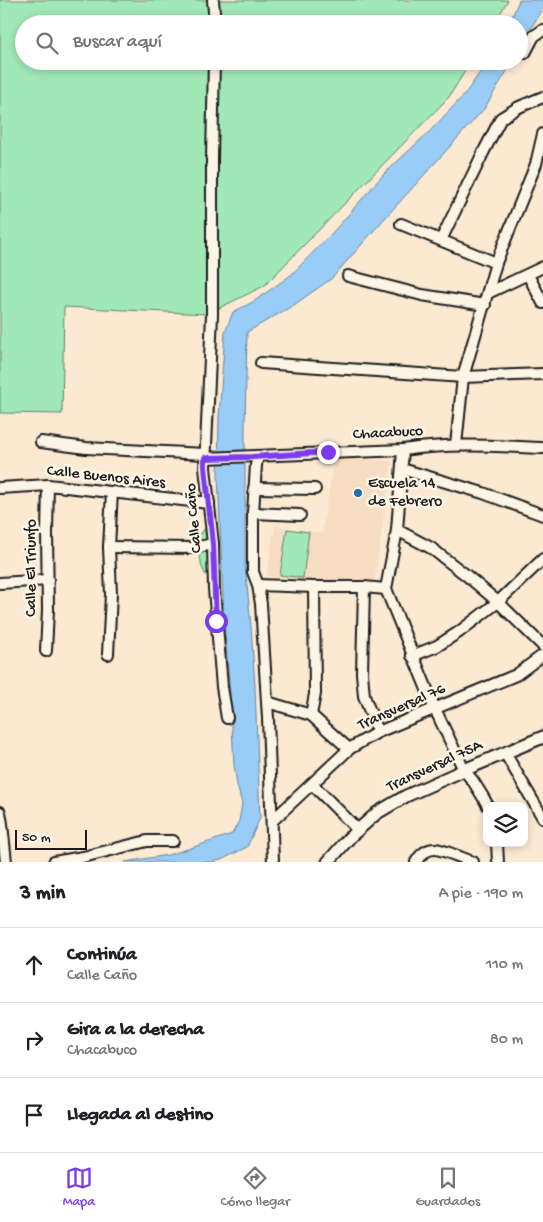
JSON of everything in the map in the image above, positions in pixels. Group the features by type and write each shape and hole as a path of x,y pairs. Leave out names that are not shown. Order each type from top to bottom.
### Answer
{"street":[{"path":"213,0 214,15"},
{"path":"528,49 534,36 543,30"},
{"name":"Calle Caño","path":"214,70 212,315 207,433 208,456 205,467 213,544 216,621 222,688 227,718"},
{"path":"441,240 501,118 518,107 543,97"},
{"path":"456,445 463,377 496,264 536,164 543,134"},
{"path":"400,224 496,264"},
{"path":"488,293 543,267"},
{"path":"528,275 543,303"},
{"path":"348,276 422,295 485,305"},
{"path":"261,363 463,377 543,374"},
{"name":"Chacabuco","path":"41,442 86,448 208,456 403,450 456,445 543,448"},
{"path":"403,450 397,530 386,589 434,709 464,770 486,802"},
{"path":"255,456 253,572 258,585 261,604 267,702 272,862"},
{"path":"402,469 483,493 543,515"},
{"name":"Calle Buenos Aires","path":"0,488 48,485 209,503"},
{"name":"Calle El Triunfo","path":"46,651 48,610 48,485"},
{"path":"254,488 315,489"},
{"path":"108,654 111,594 108,547 112,492"},
{"path":"253,513 300,515"},
{"path":"397,530 431,548 498,602 543,646"},
{"path":"108,547 194,548 213,544"},
{"path":"412,656 437,646 452,637 498,602 543,559"},
{"path":"0,583 48,580"},
{"path":"258,585 386,589"},
{"path":"311,715 315,694 314,587"},
{"path":"364,587 362,673 364,696 378,732"},
{"name":"Transversal 76","path":"272,821 349,749 378,732 516,675 543,655"},
{"path":"267,702 311,715 349,749"},
{"name":"Transversal 75A","path":"328,862 350,837 377,813 406,796 505,753 542,741"},
{"path":"505,753 543,818"},
{"path":"312,784 358,830"},
{"path":"0,812 6,862"},
{"path":"54,862 75,859 147,841 172,841"},
{"path":"497,847 498,862"},
{"path":"416,862 420,855 435,849 473,862"}],"shaded area":[{"name":"Escuela 14 de Febrero","path":"334,458 392,461 374,584 301,582 267,576 275,526 322,533"}],"green space":[{"path":"0,0 508,0 499,15 15,15 15,70 466,70 449,97 264,286 207,314 64,307 62,414 0,413"},
{"path":"205,528 208,528 206,535 210,541 190,545 191,536 202,533"},
{"path":"287,529 309,532 303,578 280,575"},
{"path":"197,549 210,549 210,570 207,574 205,574 201,565"}],"water":[{"path":"519,0 543,0 543,7 528,34 528,15 513,15"},
{"path":"482,70 508,70 484,109 332,278 294,305 247,332 245,565 255,687 260,818 247,847 221,860 211,862 125,862 168,855 232,834 239,821 242,804 234,765 224,621 218,475 219,417 225,332 233,312 253,302 291,275 334,231 383,175 431,130 465,94"}],"place":[{"name":"Escuela 14 de Febrero","path":"358,493"}],"route":[{"path":"216,621 213,544 205,458 328,452"}]}
